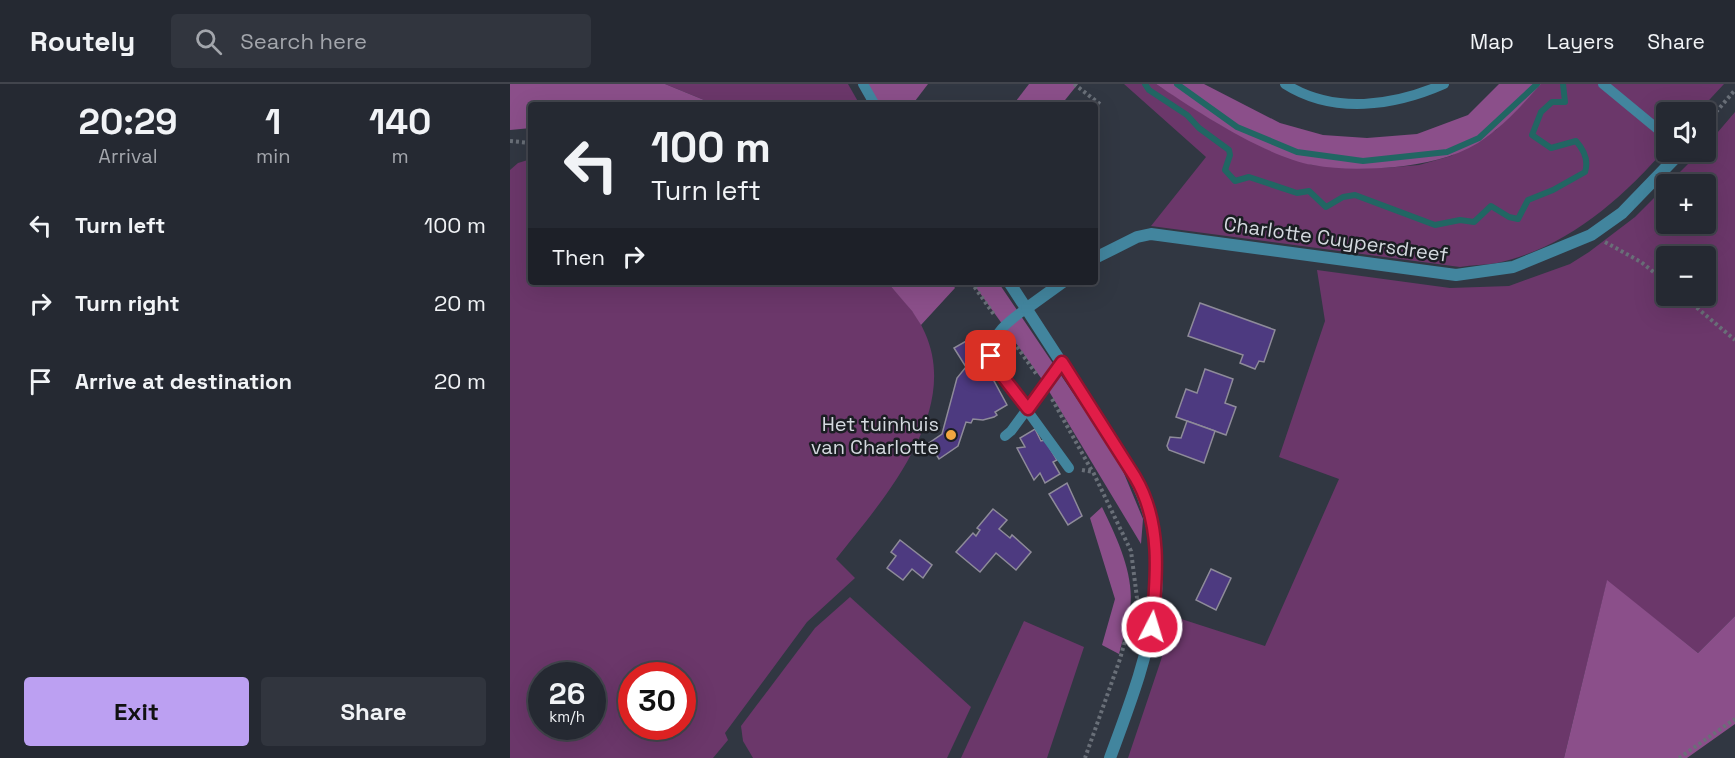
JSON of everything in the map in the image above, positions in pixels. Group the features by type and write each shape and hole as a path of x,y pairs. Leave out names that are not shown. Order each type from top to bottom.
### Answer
{"street":[{"name":"Charlotte Cuypersdreef","path":"1098,256 1137,237 1165,234 1456,275 1513,267 1591,235 1622,213 1672,162"},
{"path":"1011,285 1142,489 1152,520 1158,570 1152,627 1144,666 1110,758"},
{"path":"1027,308 1059,285"}],"lane":[{"path":"863,84 872,102"},
{"path":"1285,84 1296,91 1319,99 1355,105 1391,102 1444,84"},
{"path":"1603,84 1656,128"},
{"path":"1027,308 1003,327 992,345 991,356 1000,373 1069,468"},
{"path":"1005,436 1062,362"}],"path":[{"path":"1074,84 1097,102"},
{"path":"1728,98 1735,90"},
{"path":"510,141 528,142"},
{"path":"1591,235 1641,262 1656,274"},
{"path":"973,285 1003,327"},
{"path":"1695,306 1735,340"},
{"path":"1069,468 1093,472 1131,551 1137,598 1120,659 1085,758"},
{"path":"1679,758 1735,719"}],"shaded area":[{"path":"510,84 665,84 709,102 528,102 528,128 510,130"},
{"path":"665,84 848,84 858,102 709,102"},
{"path":"866,84 928,84 914,102 878,102"},
{"path":"1029,84 1078,84 1063,102 1015,102"},
{"path":"1124,84 1156,84 1219,124 1269,150 1312,165 1384,168 1419,165 1451,156 1496,130 1541,84 1724,84 1707,102 1656,102 1656,159 1649,167 1611,203 1569,234 1522,256 1497,263 1460,267 1151,226 1206,157"},
{"path":"1156,84 1204,84 1280,123 1323,135 1367,138 1417,134 1468,115 1499,84 1541,84 1503,123 1487,137 1468,148 1438,160 1417,164 1354,169 1313,165 1274,153 1232,132"},
{"path":"1735,112 1735,616 1698,653 1607,581 1564,758 1128,758 1161,660 1172,616 1265,646 1339,479 1279,457 1325,321 1317,270 1450,288 1509,286 1570,264 1635,217 1656,196 1656,234 1716,234 1716,174 1678,174 1690,162 1716,162 1716,134"},
{"path":"528,160 528,285 890,285 922,326 933,363 933,394 925,424 894,483 836,559 855,578 807,622 725,733 728,740 713,758 510,758 510,170 518,163"},
{"path":"890,285 953,285 955,288 921,325"},
{"path":"974,285 1000,285 1100,433 1123,471 1143,519 1141,544 1041,378"},
{"path":"1102,507 1123,556 1130,582 1129,614 1119,654 1102,645 1115,599 1090,518"},
{"path":"1607,580 1698,653 1735,616 1735,724 1687,758 1564,758"},
{"path":"850,597 971,707 947,758 753,758 743,741 741,726 815,628"},
{"path":"1024,621 1084,647 1047,758 961,758"}],"building":[{"path":"1200,303 1275,330 1264,362 1259,361 1255,369 1240,363 1243,355 1188,336"},
{"path":"968,340 1007,405 995,412 997,415 994,417 983,420 973,419 971,423 966,422 958,446 939,459 929,443 942,434 957,378 966,367 954,348"},
{"path":"1205,369 1233,379 1225,403 1236,407 1226,435 1176,417 1186,389 1197,393"},
{"path":"1187,421 1215,431 1204,463 1169,450 1167,446 1170,437 1181,438"},
{"path":"1035,429 1041,441 1045,440 1057,460 1053,462 1060,474 1045,483 1040,473 1034,480 1017,448 1025,447 1020,438"},
{"path":"1067,483 1082,516 1068,525 1049,494"},
{"path":"993,509 1007,520 999,529 1010,538 1012,535 1031,552 1016,570 996,553 980,572 956,552 973,533 976,536 980,530 977,528"},
{"path":"900,540 932,565 923,578 912,569 903,580 887,568 896,556 891,552"},
{"path":"1211,569 1231,578 1216,610 1196,600"}],"waterway":[{"path":"1145,84 1149,90 1187,115 1199,128 1229,150 1230,155 1225,170 1235,181 1249,177 1297,193 1309,191 1326,207 1343,197 1355,195 1435,225 1460,220 1474,222 1491,206 1509,217 1518,219 1528,200 1553,190 1585,172 1585,155 1576,141 1551,148 1532,135 1541,112 1552,102 1565,102 1563,84"},
{"path":"1177,84 1237,127 1297,152 1363,161 1447,152 1479,138 1537,84"}],"place":[{"name":"Het tuinhuis van Charlotte","path":"951,435"}],"route":[{"path":"991,356 1000,373 1028,409 1062,362 1135,477 1142,489 1152,520 1158,570 1152,627"}]}
